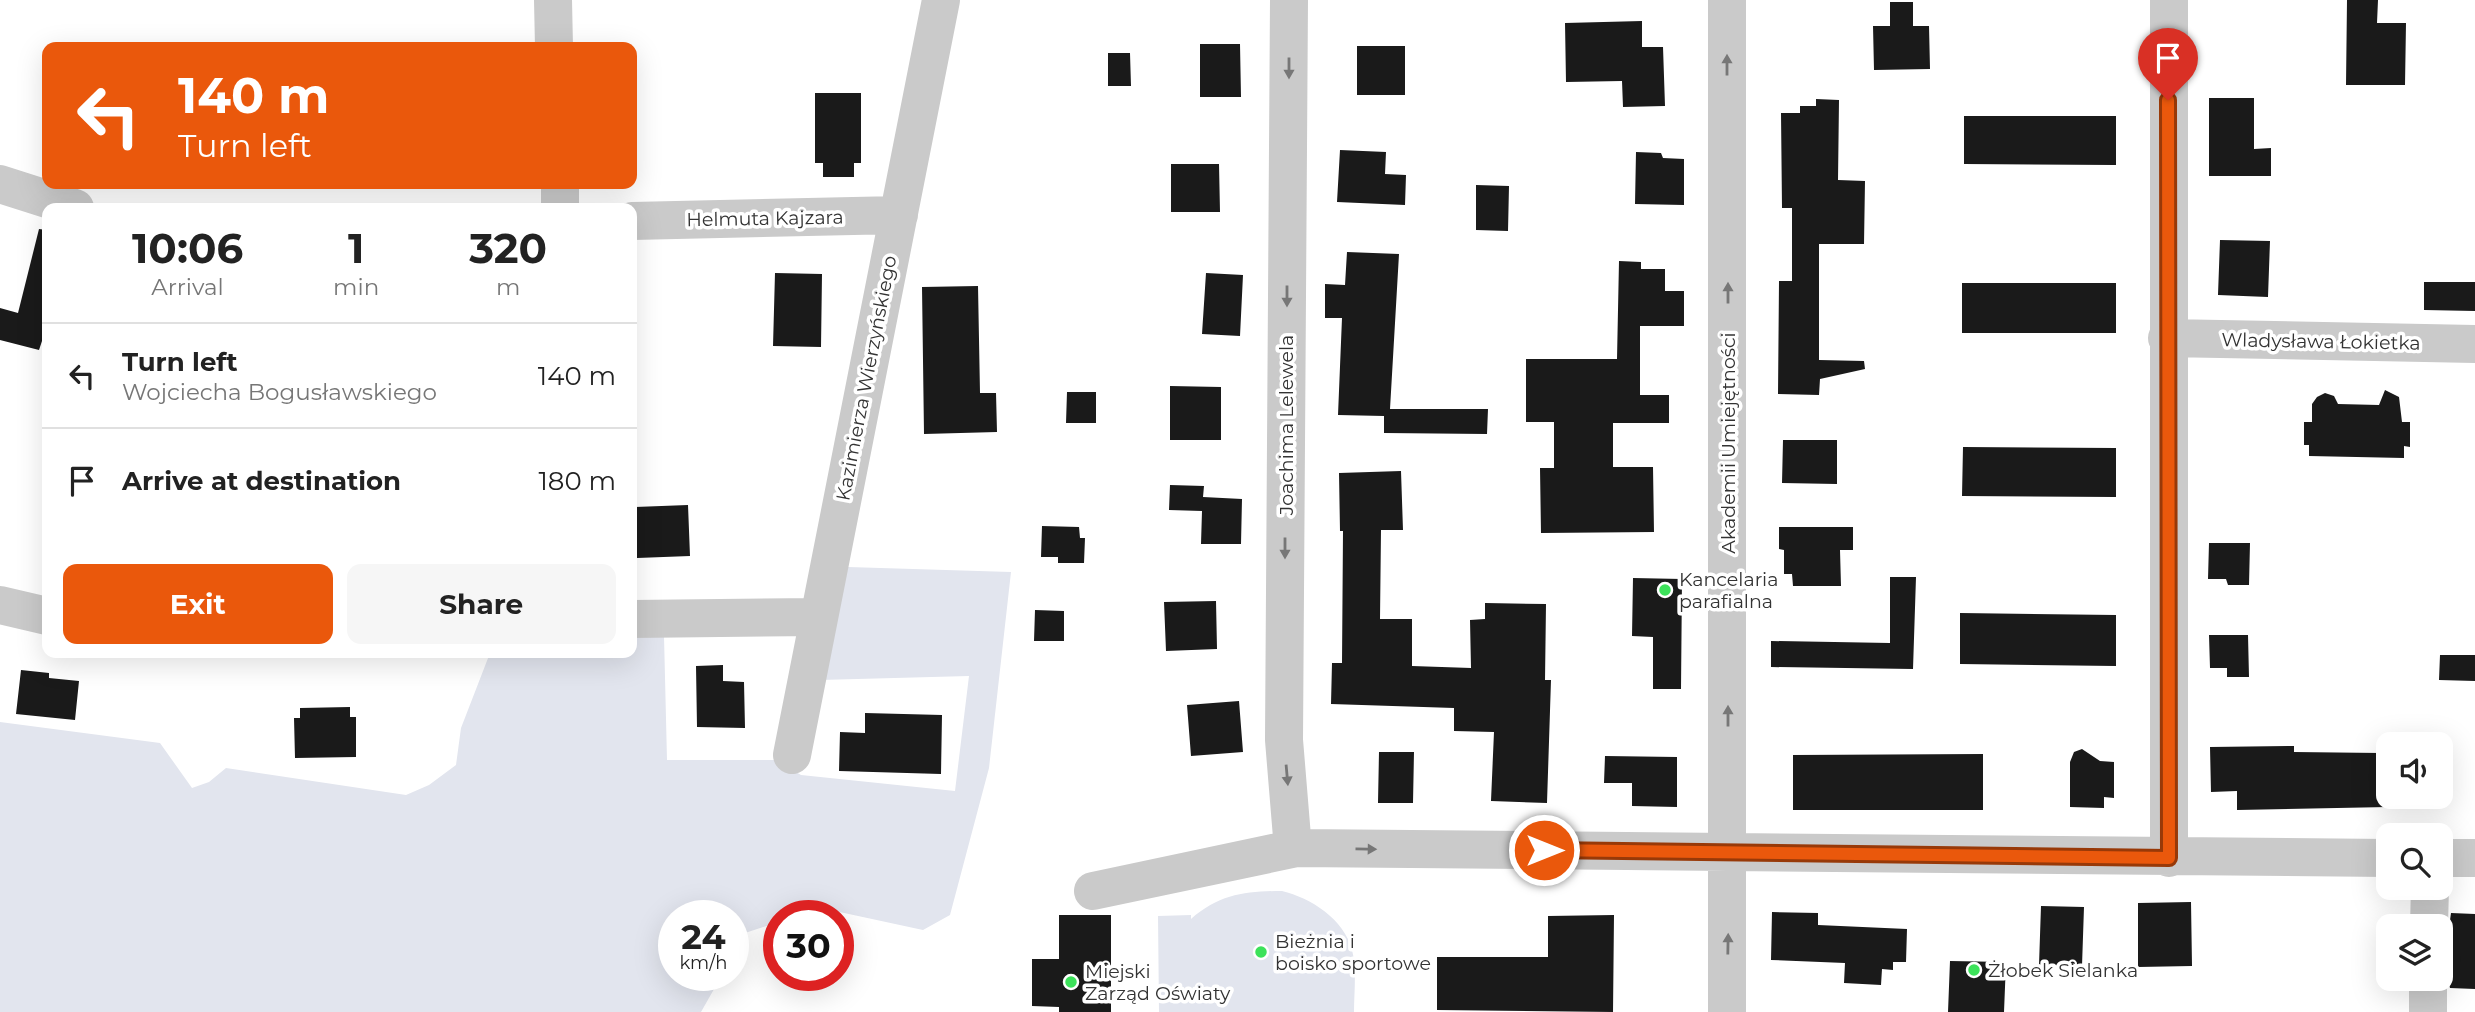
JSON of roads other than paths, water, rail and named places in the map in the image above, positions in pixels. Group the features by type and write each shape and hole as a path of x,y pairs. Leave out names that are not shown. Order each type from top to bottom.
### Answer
{"street":[{"path":"553,0 555,42"},
{"name":"Kazimierza Wierzyńskiego","path":"792,755 941,0"},
{"name":"Joachima Lelewela","path":"1289,0 1284,740 1292,837 1297,848"},
{"name":"Akademii Umiejętności","path":"1727,0 1727,1012"},
{"path":"2169,0 2169,858"},
{"path":"0,184 59,203"},
{"name":"Helmuta Kajzara","path":"637,221 899,215"},
{"name":"Wladysława Łokietka","path":"2167,338 2475,344"},
{"path":"0,604 42,615"},
{"path":"637,619 818,617"},
{"path":"1093,891 1297,848 2376,858"},
{"path":"2453,858 2475,858"},
{"path":"2428,991 2428,1012"}],"place":[{"name":"Kancelaria parafialna","path":"1665,590"},
{"name":"Bieżnia i boisko sportowe","path":"1261,952"},
{"name":"Żłobek Sielanka","path":"1974,970"},
{"name":"Miejski Zarząd Oświaty","path":"1071,982"}]}
